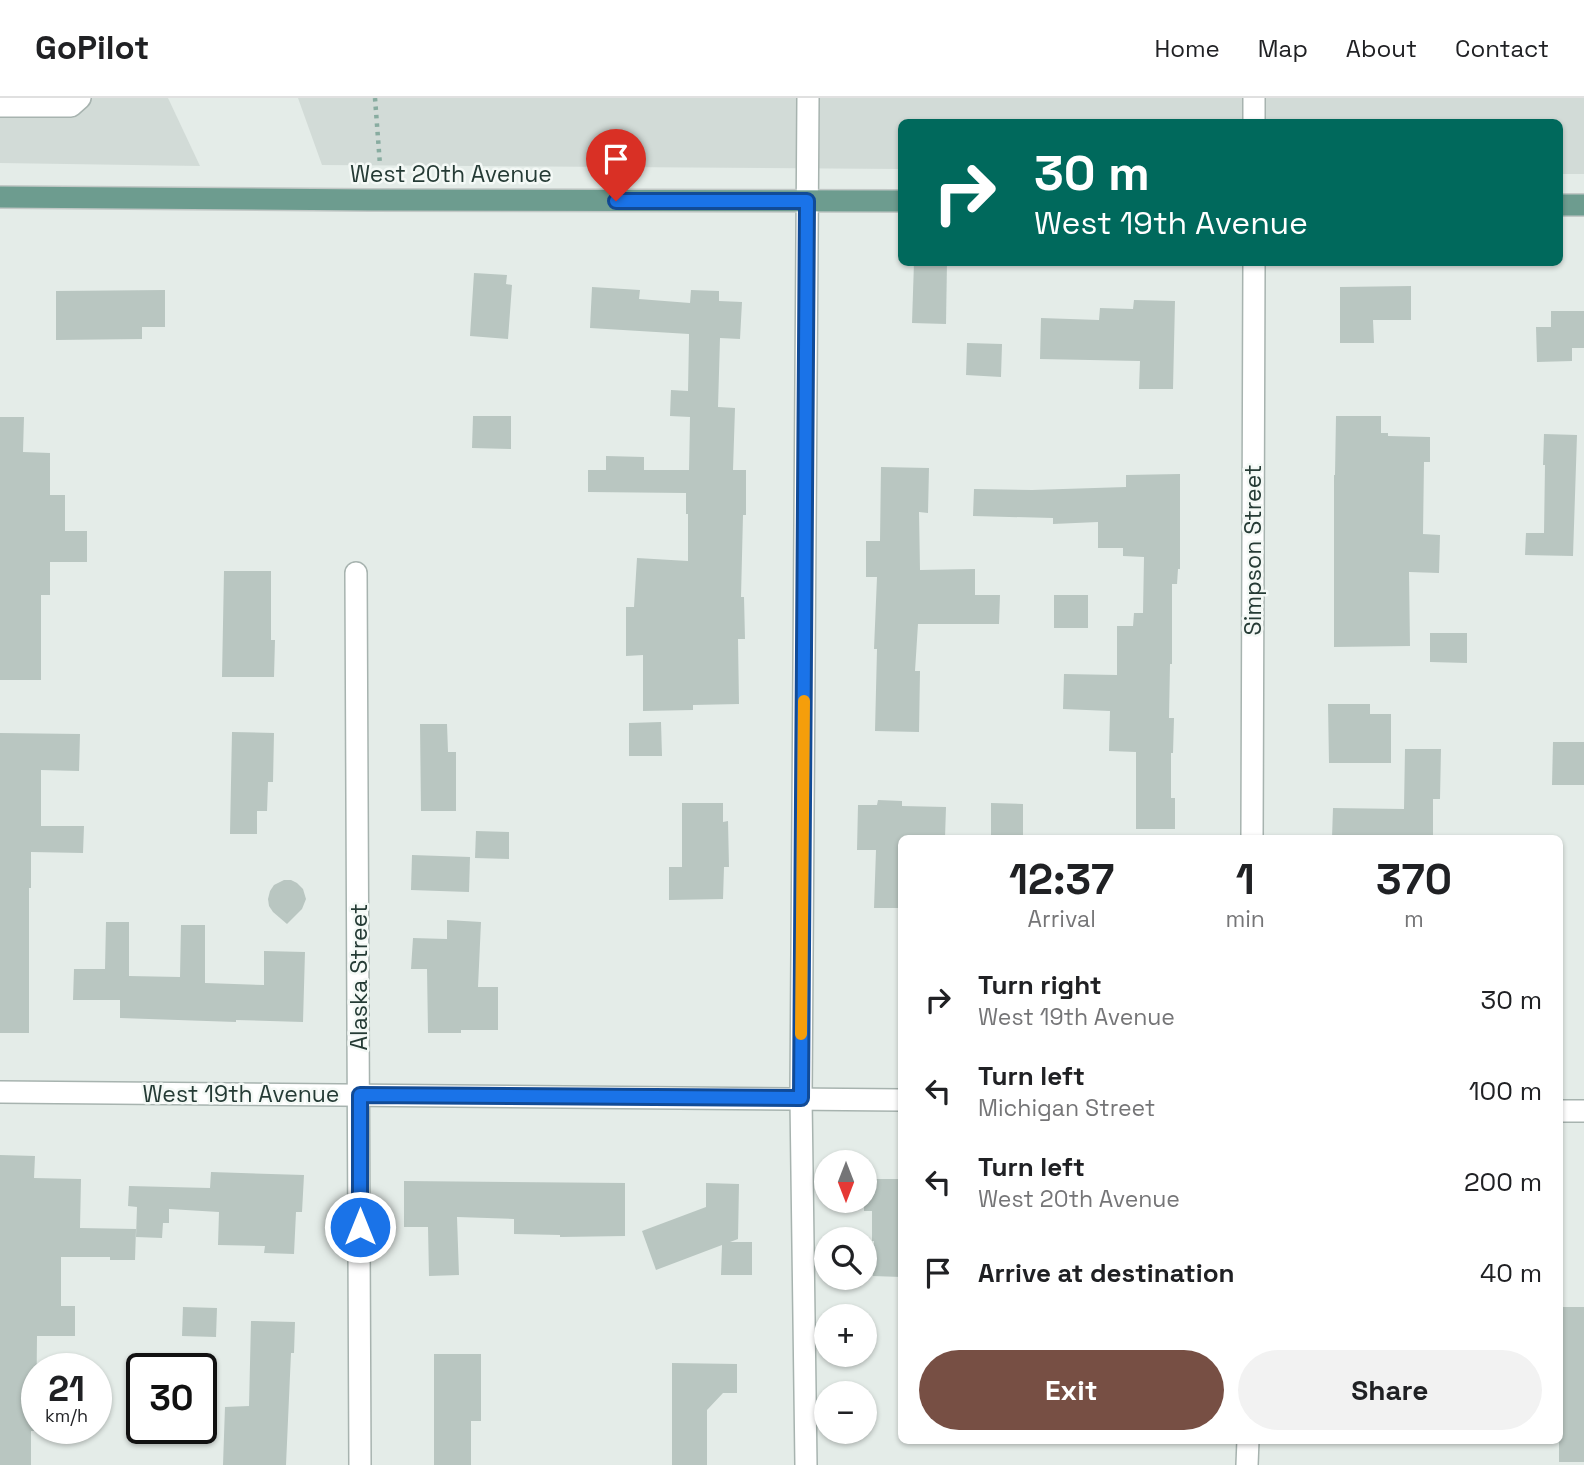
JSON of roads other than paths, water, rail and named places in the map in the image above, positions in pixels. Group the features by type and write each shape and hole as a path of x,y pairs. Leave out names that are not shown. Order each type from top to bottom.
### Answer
{"main road":[{"name":"West 20th Avenue","path":"0,197 370,201 898,201"},
{"path":"1563,205 1584,205"}],"street":[{"path":"0,106 71,106 80,98"},
{"path":"806,1465 801,1098 808,98"},
{"path":"1254,98 1254,119"},
{"name":"Simpson Street","path":"1252,835 1254,266"},
{"name":"Alaska Street","path":"356,572 360,1465"},
{"name":"West 19th Avenue","path":"0,1092 898,1100"},
{"path":"1563,1111 1584,1111"},
{"path":"1247,1465 1248,1444"}]}
